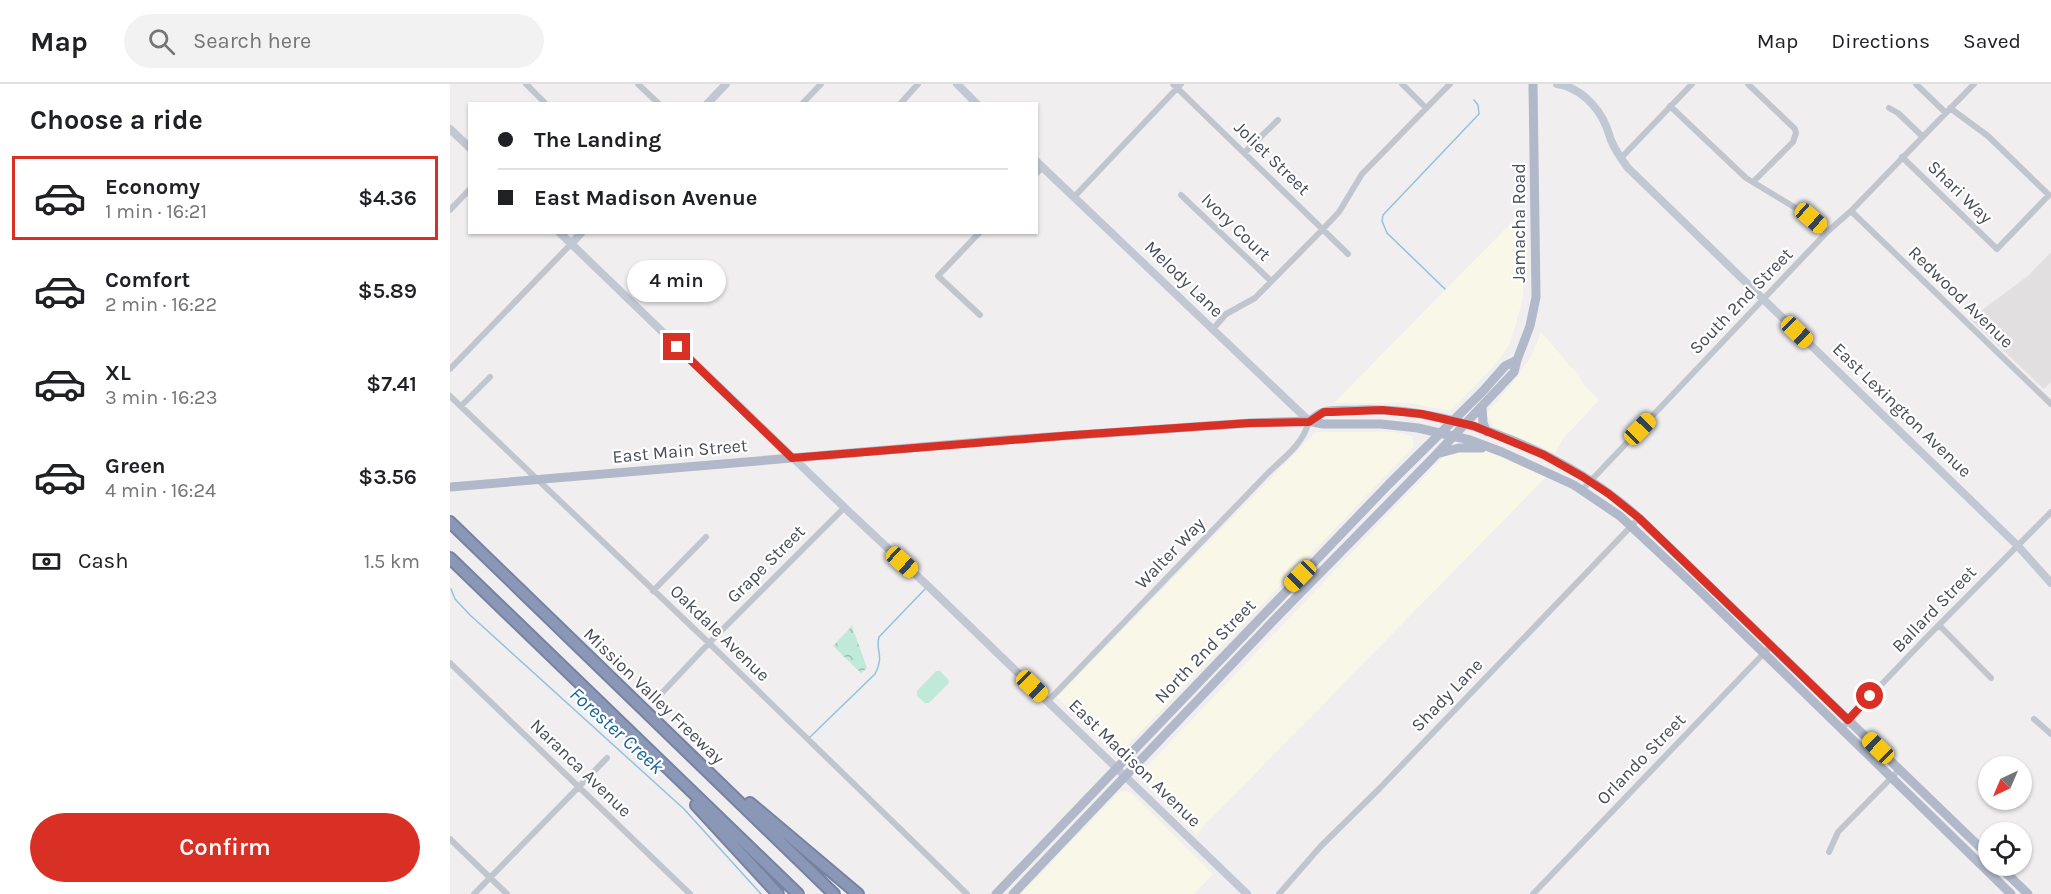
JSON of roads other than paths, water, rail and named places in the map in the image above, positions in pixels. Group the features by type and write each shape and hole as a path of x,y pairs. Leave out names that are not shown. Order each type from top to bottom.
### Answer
{"highway":[{"name":"Mission Valley Freeway","path":"450,522 834,894"},
{"path":"450,558 798,894"},
{"path":"681,746 858,894"},
{"path":"673,774 687,795 778,894"}],"main road":[{"name":"Jamacha Road","path":"1454,436 1514,372 1530,326 1536,297 1533,84"},
{"path":"1440,433 1505,366 1517,360"},
{"path":"1482,407 1483,423 1487,432"},
{"name":"East Main Street","path":"1309,422 1324,412 1382,410 1422,414 1465,424 1544,455 1590,482 1639,518 1978,845"},
{"name":"East Main Street","path":"450,487 1074,435 1250,423 1382,424 1454,436 1494,448 1582,490 1620,516 1682,573 2011,894"},
{"path":"1413,428 1422,436 1425,445 1422,452"},
{"name":"North 2nd Street","path":"996,894 1440,433"},
{"name":"North 2nd Street","path":"1014,894 1274,620 1454,436"},
{"path":"1436,455 1459,448 1494,448"},
{"path":"1325,568 1332,544"},
{"path":"1308,585 1315,572 1316,561"},
{"path":"1682,573 1688,565"},
{"path":"1274,603 1277,610 1274,620"},
{"path":"1200,699 1201,684 1205,675"},
{"path":"2009,876 2028,894"}],"street":[{"path":"526,84 544,102"},
{"path":"638,84 657,102"},
{"path":"709,102 726,84"},
{"path":"804,102 821,84"},
{"path":"902,102 918,84"},
{"path":"957,84 975,102"},
{"path":"1402,84 1426,108"},
{"path":"1213,329 1226,314 1255,298 1323,229 1339,212 1362,174 1450,84"},
{"name":"East Lexington Avenue","path":"1557,84 1566,85 1577,91 1595,107 1607,126 1610,139 1633,173 2018,546 2051,583"},
{"path":"1621,158 1692,84"},
{"path":"1748,84 1795,129 1796,134 1793,142 1753,182"},
{"path":"1916,84 1948,111"},
{"name":"South 2nd Street","path":"1582,490 1763,298 1974,84"},
{"path":"1074,197 1178,85"},
{"name":"Joliet Street","path":"1178,85 1348,254"},
{"path":"1670,106 1735,168 1753,182 1804,213 1827,232"},
{"path":"1889,108 1898,113 1923,137"},
{"name":"Shari Way","path":"1902,157 1997,249 2049,195 1988,136 1948,111"},
{"path":"1245,152 1278,120"},
{"path":"450,129 468,146"},
{"name":"Melody Lane","path":"1039,167 1074,197 1309,422"},
{"path":"450,210 468,191"},
{"name":"Ivory Court","path":"1181,195 1271,281"},
{"name":"Redwood Avenue","path":"1851,211 2051,404"},
{"name":"East Madison Avenue","path":"561,234 1247,894"},
{"path":"450,369 580,234"},
{"path":"978,234 938,276 980,315"},
{"path":"461,406 490,376"},
{"name":"Oakdale Avenue","path":"450,396 967,894"},
{"name":"Walter Way","path":"1047,702 1269,472 1296,447 1305,434 1309,422"},
{"name":"Grape Street","path":"660,695 844,508"},
{"name":"Ballard Street","path":"1842,729 1939,625 2051,512"},
{"name":"Shady Lane","path":"1279,894 1321,846 1379,789 1639,518"},
{"path":"653,591 706,537"},
{"path":"1939,625 1991,678"},
{"name":"Orlando Street","path":"1533,894 1771,646"},
{"name":"Naranca Avenue","path":"450,663 690,894"},
{"path":"2034,719 2051,734"},
{"path":"474,894 607,758"},
{"path":"1829,852 1838,832 1900,769"},
{"path":"450,839 507,894"}],"waterway":[{"path":"1445,289 1387,233 1382,221 1383,215 1479,114 1478,105 1474,100"},
{"path":"809,738 875,674 880,657 879,637 926,588"},
{"name":"Forester Creek","path":"451,589 455,599 470,615 684,809 761,894"}]}
